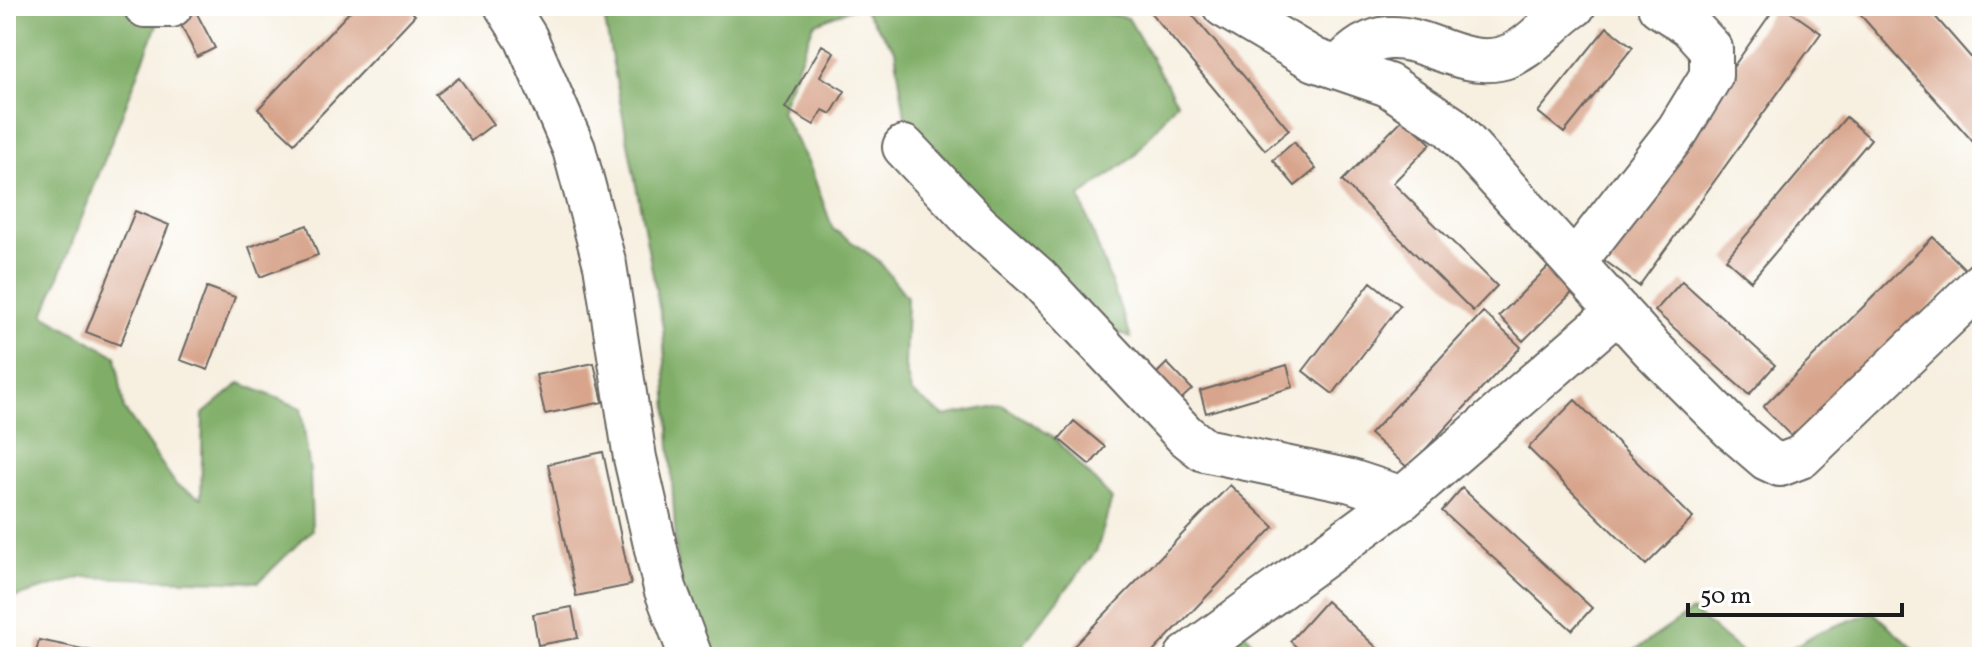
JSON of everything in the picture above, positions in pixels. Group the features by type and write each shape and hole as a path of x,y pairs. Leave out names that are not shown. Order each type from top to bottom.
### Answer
{"street":[{"path":"145,6 171,6"},
{"path":"506,6 526,38 574,149 605,265 635,458 661,574 691,657"},
{"path":"1224,6 1315,60 1388,85 1451,127 1618,311 1731,428 1767,459 1780,465 1801,457 1982,283"},
{"path":"1339,68 1350,54 1380,38 1408,36 1463,55 1497,59 1521,50 1574,6"},
{"path":"1574,263 1678,130 1711,76 1711,49 1689,25 1659,6"},
{"path":"904,147 977,224 1038,278 1185,435 1204,450 1351,481 1403,498"},
{"path":"1186,657 1403,498 1618,311"}],"green space":[{"path":"6,6 124,6 157,25 44,315 116,356 124,409 177,486 201,498 203,414 240,383 301,408 310,472 312,530 259,582 84,577 6,600"},
{"path":"602,6 858,6 814,24 780,111 809,164 833,229 878,260 907,297 905,367 911,392 944,416 1002,405 1052,436 1112,499 1097,550 1013,657 712,657 678,581 663,328"},
{"path":"861,6 1065,6 1128,18 1177,102 1133,157 1080,197 1131,338 1098,325 940,174 905,116 895,50"},
{"path":"1692,611 1748,657 1622,657 1626,656"},
{"path":"1873,612 1923,657 1776,657 1819,632"},
{"path":"1242,630 1265,657 1208,657"}],"building":[{"path":"355,6 405,6 415,15 294,143 258,109"},
{"path":"1145,6 1185,6 1289,130 1265,150"},
{"path":"1776,6 1782,6 1821,33 1639,286 1600,257"},
{"path":"1862,6 1926,6 1982,70 1982,152 1857,11"},
{"path":"195,10 215,48 197,57 178,19"},
{"path":"1607,27 1633,47 1564,133 1538,112"},
{"path":"822,45 834,52 820,76 845,91 831,114 823,110 814,125 785,108"},
{"path":"459,78 493,124 471,141 436,95"},
{"path":"1846,117 1871,139 1751,281 1726,259"},
{"path":"1404,118 1431,144 1393,183 1497,286 1473,311 1342,181"},
{"path":"1294,142 1316,169 1295,186 1273,160"},
{"path":"135,211 169,225 120,345 86,332"},
{"path":"307,225 318,255 260,277 249,247"},
{"path":"1933,237 1966,270 1795,440 1763,407"},
{"path":"1548,267 1573,292 1523,341 1499,316"},
{"path":"1682,281 1775,365 1749,395 1655,311"},
{"path":"1371,282 1400,305 1333,394 1303,371"},
{"path":"207,287 235,297 208,370 180,360"},
{"path":"1483,312 1521,347 1408,468 1370,434"},
{"path":"594,363 603,402 545,414 536,375"},
{"path":"1167,363 1192,389 1175,405 1151,379"},
{"path":"1287,365 1293,387 1206,413 1200,391"},
{"path":"1575,400 1693,518 1646,565 1528,448"},
{"path":"1074,421 1105,447 1090,465 1059,439"},
{"path":"603,452 631,585 576,596 548,464"},
{"path":"1230,485 1274,527 1148,657 1071,657 1067,653"},
{"path":"1462,488 1592,608 1572,630 1442,511"},
{"path":"1326,601 1387,657 1307,657 1290,641"},
{"path":"572,607 578,638 538,645 533,614"},
{"path":"39,640 117,656 117,657 35,657"}]}
